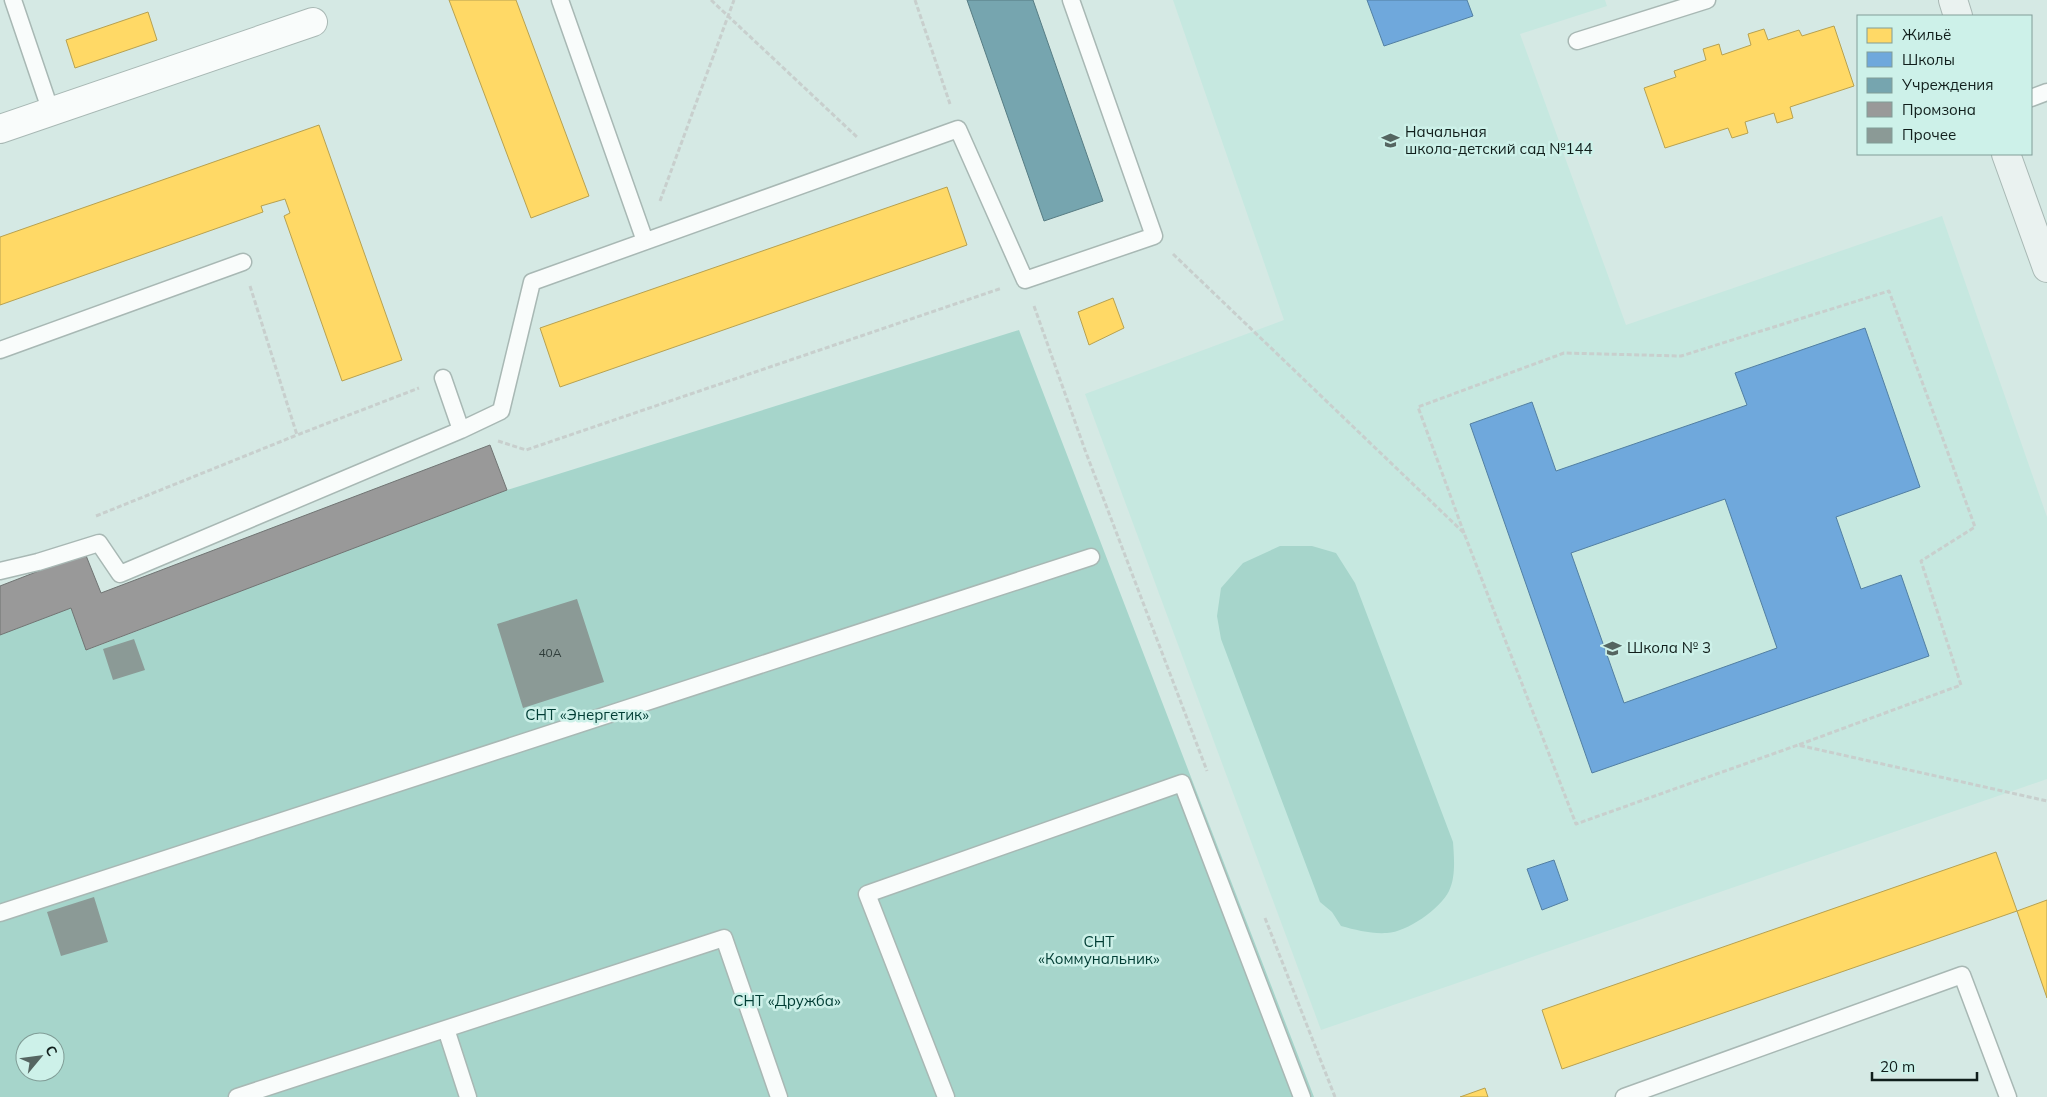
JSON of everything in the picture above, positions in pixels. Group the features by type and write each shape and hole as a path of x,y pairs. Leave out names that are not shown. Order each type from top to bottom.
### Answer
{"street":[{"path":"1953,0 1958,15"},
{"path":"0,129 313,22"},
{"path":"2006,155 2047,268"}],"lane":[{"path":"13,0 51,112"},
{"path":"560,0 645,241"},
{"path":"0,571 38,562 99,543 120,574 461,430 501,411 532,282 958,129 1025,280 1154,236 1071,0"},
{"path":"1577,41 1707,0"},
{"path":"2032,98 2047,92"},
{"path":"0,350 243,262"},
{"path":"442,378 461,430"},
{"path":"0,913 1091,557"},
{"path":"946,1097 867,894 1182,783 1302,1097"},
{"path":"237,1097 724,938 779,1097"},
{"path":"1624,1097 1962,975 2008,1097"},
{"path":"446,1029 468,1097"}],"path":[{"path":"711,0 879,157"},
{"path":"645,241 734,0"},
{"path":"915,0 958,129"},
{"path":"1154,236 1464,533"},
{"path":"243,262 296,435"},
{"path":"461,430 526,450 1025,280 1085,450 1209,776"},
{"path":"1889,291 1975,526 1921,561 1961,685 1576,824 1464,533 1418,407 1564,353 1681,356 1889,291"},
{"path":"93,517 442,378"},
{"path":"1798,745 2047,801"},
{"path":"1263,914 1335,1097"}],"shaded area":[{"name":"Школа № 3","path":"1173,0 1605,0 1607,6 1520,34 1626,325 1942,216 2047,517 2047,779 1321,1030 1085,394 1284,320"}],"green space":[{"name":"СНТ «Энергетик»","path":"1019,330 1314,1097 0,1097 0,635 71,608 87,650 507,490"},
{"path":"1280,546 1312,546 1336,553 1355,583 1453,842 1453,880 1445,898 1431,912 1404,929 1395,932 1375,933 1341,926 1332,912 1320,902 1221,639 1217,616 1221,588 1243,563"}],"building: Жильё":[{"path":"449,0 516,0 589,196 531,218"},
{"path":"148,12 157,40 75,68 66,40"},
{"path":"1834,26 1854,86 1790,107 1793,118 1777,123 1774,113 1745,122 1748,133 1732,138 1728,128 1665,148 1644,88 1676,77 1674,71 1706,60 1703,49 1719,44 1722,55 1751,45 1748,34 1764,29 1768,40 1799,30 1802,36"},
{"path":"319,125 402,360 342,381 284,216 290,213 285,199 261,206 263,212 0,305 0,237"},
{"path":"947,187 967,245 560,387 540,328"},
{"path":"1113,298 1124,328 1089,345 1078,312"},
{"path":"1996,852 2017,911 1562,1069 1542,1010"},
{"path":"2047,900 2047,998 2017,911"},
{"path":"1485,1088 1488,1097 1460,1097"}],"building: Школы":[{"path":"1367,0 1467,0 1473,16 1384,46"},
{"path":"1865,328 1920,487 1836,517 1861,589 1901,575 1929,656 1592,773 1470,424 1532,402 1556,471 1747,405 1735,373","holes":["1725,499 1777,648 1624,703 1571,553"]},
{"path":"1554,860 1568,900 1542,910 1527,869"}],"building: Учреждения":[{"path":"967,0 1033,0 1103,201 1044,221"}],"building: Промзона":[{"path":"490,445 507,490 86,650 71,608 0,635 0,586 85,553 101,593"}],"building: Прочее":[{"path":"577,599 604,682 523,708 497,624"},
{"path":"134,639 145,670 113,680 103,649"},
{"path":"94,897 108,942 61,956 47,912"}],"place":[{"name":"Начальная школа-детский сад №144","path":"1391,141"},
{"name":"Школа № 3","path":"1613,648"}],"park label":[{"name":"СНТ «Коммунальник»","path":"1099,950"},
{"name":"СНТ «Дружба»","path":"787,1001"}]}
